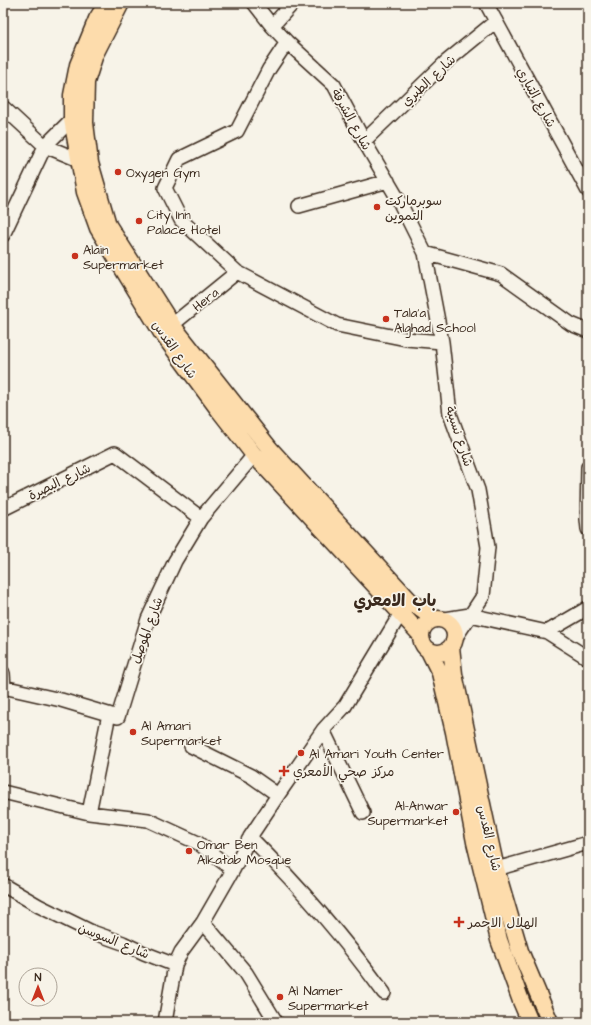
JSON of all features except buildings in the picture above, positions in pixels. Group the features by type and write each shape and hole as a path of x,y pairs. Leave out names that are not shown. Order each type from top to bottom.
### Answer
{"main road":[{"path":"92,32 95,3"},
{"name":"شارع القدس","path":"107,3 92,32 78,65 72,95 72,119 86,192 98,228 167,329 219,410 254,455 421,636"},
{"name":"شارع القدس","path":"121,3 95,54 86,82 84,123 90,163 108,225 167,329 270,449 410,601 440,619"},
{"path":"440,619 453,626 454,642 441,653 435,653 429,651 425,647 421,636 425,624 440,619"},
{"name":"شارع القدس","path":"454,642 454,674 496,869 520,952 550,1022"},
{"name":"شارع القدس","path":"429,651 440,673 454,732 475,842 498,940 530,1022"}],"street":[{"name":"شارع الشرفة","path":"254,3 287,42 334,85 364,141 398,199 425,253"},
{"path":"272,26 293,3"},
{"name":"شارع التباري","path":"486,3 588,191"},
{"name":"شارع الطبري","path":"364,141 446,62 496,21"},
{"path":"287,42 269,68 237,131 179,159 166,188 181,220 237,272 337,325 400,338 442,342"},
{"path":"3,107 46,146 80,160"},
{"path":"3,235 46,146 72,119"},
{"path":"299,206 388,181"},
{"path":"425,253 501,274 571,324 588,331"},
{"name":"شارع نسيبة","path":"425,253 442,342 450,414 478,490 488,548 483,596 454,642"},
{"name":"Hera","path":"167,329 237,272"},
{"name":"شارع البصرة","path":"3,509 115,453 201,518"},
{"path":"201,518 254,455"},
{"path":"588,467 588,529"},
{"name":"شارع الموصل","path":"109,714 118,717 148,618 175,561 201,518"},
{"path":"547,632 588,608"},
{"path":"166,1022 175,965 181,952 203,922 250,837 323,730 345,706 401,613"},
{"path":"440,619 470,615 547,632 588,658"},
{"path":"3,672 3,687 61,700 109,714 89,813"},
{"path":"323,730 363,813"},
{"path":"191,746 251,776 278,795"},
{"path":"3,792 89,813 148,820 198,843 233,870"},
{"path":"250,837 279,866 356,954 384,993"},
{"path":"496,869 588,842"},
{"name":"شارع السوسن","path":"3,885 39,906 92,932 123,943 175,965"},
{"path":"203,922 246,973 276,1022"}],"place":[{"name":"Oxygen Gym","path":"118,172"},
{"name":"سوبرماركت التموين","path":"377,207"},
{"name":"City Inn Palace Hotel","path":"139,221"},
{"name":"Alain Supermarket","path":"75,256"},
{"name":"Tala'a Alghad School","path":"386,319"},
{"name":"Al Amari Supermarket","path":"133,732"},
{"name":"Al Amari Youth Center","path":"301,753"},
{"name":"مركز صحي الأمعري","path":"284,771"},
{"name":"Al-Anwar Supermarket","path":"456,812"},
{"name":"Omar Ben Alkatab Mosque","path":"189,851"},
{"name":"الهلال الاحمر","path":"459,922"},
{"name":"Al Namer Supermarket","path":"280,997"}],"district":[{"name":"باب الامعري","path":"395,600"}]}
